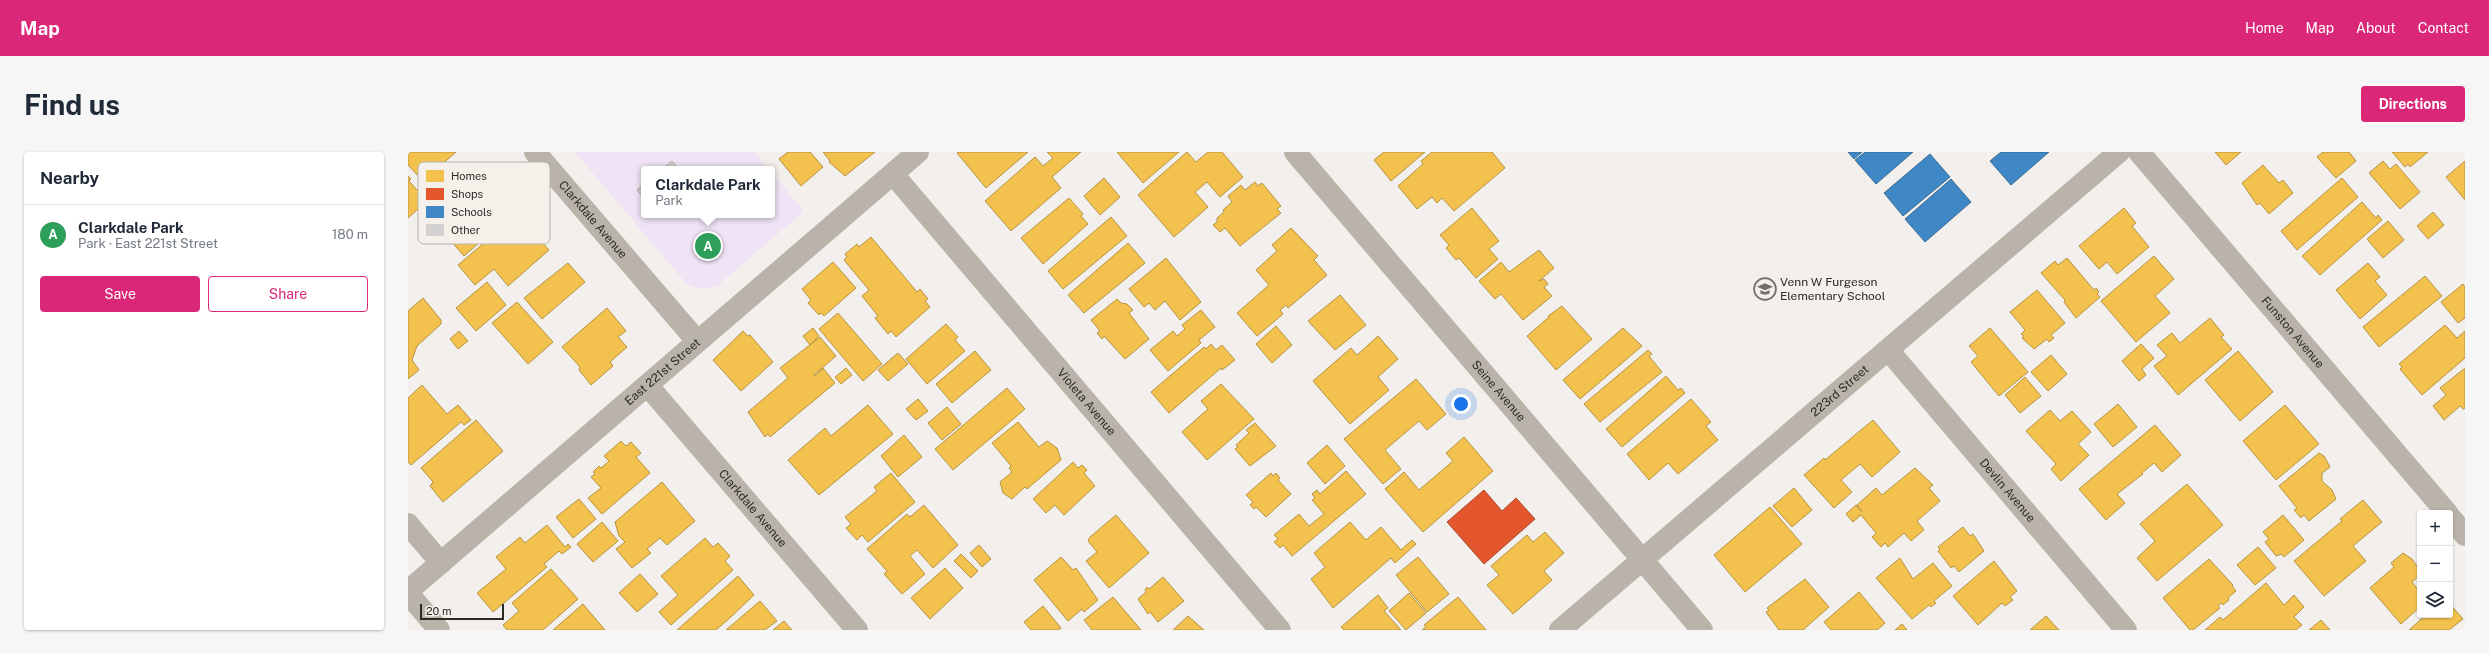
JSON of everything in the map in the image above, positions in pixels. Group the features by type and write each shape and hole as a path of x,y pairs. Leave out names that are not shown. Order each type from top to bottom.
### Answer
{"street":[{"name":"Clarkdale Avenue","path":"536,152 545,162"},
{"name":"East 221st Street","path":"408,592 648,386 697,341 918,152"},
{"name":"Seine Avenue","path":"1295,152 1702,630"},
{"name":"223rd Street","path":"1560,630 1889,351 2119,152"},
{"name":"Funston Avenue","path":"2138,152 2444,510"},
{"name":"Clarkdale Avenue","path":"550,168 697,341"},
{"name":"Violeta Avenue","path":"893,174 1280,630"},
{"name":"Devlin Avenue","path":"1889,351 2126,630"},
{"name":"Clarkdale Avenue","path":"648,386 856,630"},
{"path":"2453,521 2465,535"},
{"path":"408,524 442,563"},
{"path":"408,592 439,630"}],"shaded area":[{"path":"575,152 754,152 766,166 641,166 641,218 775,218 775,177 804,211 718,285 709,288 697,288 685,282"}],"building: Homes":[{"path":"408,152 456,152 445,162 418,162 418,176 408,165"},
{"path":"788,152 810,152 823,167 801,186 779,159"},
{"path":"823,152 875,152 845,176 829,162 830,161"},
{"path":"1028,152 986,188 957,153"},
{"path":"1047,152 1081,152 1052,177 1061,188 1011,231 985,201 1035,157 1043,166 1053,158"},
{"path":"1117,152 1179,152 1143,183"},
{"path":"1187,152 1196,162 1208,152 1222,152 1243,177 1220,197 1207,182 1195,192 1208,207 1174,237 1138,195"},
{"path":"1384,152 1425,152 1391,181 1374,160"},
{"path":"1432,152 1492,152 1505,168 1454,211 1442,198 1437,203 1432,197 1417,209 1398,186 1423,164 1421,161"},
{"path":"2215,152 2241,152 2226,165"},
{"path":"2323,152 2349,152 2356,161 2336,178 2317,157"},
{"path":"2392,152 2428,152 2410,167 2408,164 2405,167"},
{"path":"2383,161 2390,169 2396,164 2420,192 2400,209 2369,173"},
{"path":"2465,161 2465,200 2446,177"},
{"path":"2263,165 2279,183 2283,180 2293,193 2269,214 2260,203 2257,205 2242,183"},
{"path":"408,176 411,179 409,181 418,191 418,209 408,218"},
{"path":"1104,178 1120,197 1100,215 1084,196"},
{"path":"2342,178 2358,197 2297,250 2281,231"},
{"path":"1255,182 1258,186 1262,183 1281,206 1277,209 1281,213 1240,246 1225,228 1220,232 1213,225 1217,222 1217,218 1224,212 1223,210 1232,202 1228,196 1241,185 1245,190"},
{"path":"1069,198 1083,214 1081,216 1088,224 1043,264 1021,238"},
{"path":"2362,202 2376,218 2378,215 2382,220 2320,275 2302,256"},
{"path":"1472,208 1499,241 1489,249 1498,259 1476,278 1459,258 1456,260 1446,248 1449,245 1440,235"},
{"path":"2124,208 2136,223 2132,226 2149,247 2117,274 2107,262 2099,269 2079,246"},
{"path":"2433,212 2444,225 2428,239 2417,226"},
{"path":"1111,217 1127,236 1063,289 1048,271"},
{"path":"2388,221 2404,240 2383,258 2367,239"},
{"path":"1291,228 1318,256 1314,260 1327,275 1288,308 1286,305 1280,310 1283,314 1257,336 1237,313 1269,285 1256,270 1277,251 1272,245"},
{"path":"871,237 917,292 920,289 928,299 925,301 930,307 896,337 891,331 888,334 875,318 878,316 862,296 869,290 844,260 847,257 845,254 857,244 859,247"},
{"path":"1128,243 1145,263 1084,313 1068,295"},
{"path":"454,244 478,244 464,256"},
{"path":"483,244 544,244 549,250 508,286 494,269 475,285 458,265"},
{"path":"1539,250 1554,268 1539,281 1544,279 1548,284 1544,287 1552,296 1523,320 1501,294 1495,299 1479,281 1501,262 1509,272"},
{"path":"2154,256 2174,279 2155,296 2170,313 2136,342 2101,301"},
{"path":"1166,258 1201,302 1180,320 1165,301 1155,310 1149,303 1144,307 1129,289"},
{"path":"2067,258 2094,290 2096,288 2099,292 2097,294 2100,297 2076,318 2064,302 2065,300 2041,273 2055,261 2058,265"},
{"path":"833,262 856,288 824,316 821,313 819,315 808,303 811,300 802,289"},
{"path":"568,263 585,282 542,319 524,298"},
{"path":"2368,263 2380,277 2375,281 2387,295 2360,319 2336,290"},
{"path":"2425,276 2442,296 2379,347 2363,327"},
{"path":"487,282 506,305 476,331 456,308"},
{"path":"2463,284 2465,287 2465,318 2458,323 2441,302"},
{"path":"2037,290 2065,323 2051,335 2054,338 2049,342 2047,339 2034,349 2022,338 2024,336 2021,334 2025,330 2010,312"},
{"path":"1340,295 1366,325 1335,350 1308,321"},
{"path":"423,298 441,320 441,324 417,346 412,360 419,370 408,379 408,311"},
{"path":"1117,299 1121,303 1127,304 1133,310 1129,313 1149,339 1125,359 1104,336 1102,339 1097,333 1100,331 1091,320"},
{"path":"517,302 553,342 528,364 492,323"},
{"path":"1562,306 1592,339 1556,370 1527,336 1549,317 1548,316"},
{"path":"607,308 626,331 618,337 627,347 610,362 613,366 591,385 579,370 580,367 562,347"},
{"path":"1201,310 1215,327 1199,340 1201,343 1168,371 1150,350 1173,331 1177,336 1185,329 1182,325"},
{"path":"838,313 882,364 863,381 819,329"},
{"path":"2210,318 2224,335 2221,337 2232,349 2178,395 2154,366 2167,356 2157,345 2172,333 2180,343"},
{"path":"946,324 958,337 955,340 965,351 927,384 906,359"},
{"path":"2445,325 2457,338 2465,331 2465,358 2422,395 2400,369 2402,367 2399,364"},
{"path":"1276,326 1292,345 1272,363 1256,344"},
{"path":"813,328 819,336 810,345 803,336"},
{"path":"1623,328 1642,346 1580,399 1563,380"},
{"path":"1990,328 2028,372 1999,396 1971,362 1978,356 1969,346"},
{"path":"459,331 468,341 458,349 450,339"},
{"path":"743,331 748,336 750,335 773,362 741,391 713,360"},
{"path":"1378,336 1398,359 1378,377 1389,390 1350,424 1313,381 1351,348 1357,355"},
{"path":"820,337 836,356 814,375 815,376 823,368 835,383 770,437 768,434 765,437 748,412 788,378 780,368"},
{"path":"1211,344 1216,350 1222,345 1235,360 1222,370 1221,368 1169,413 1151,392 1204,347 1206,349"},
{"path":"2141,344 2154,358 2142,369 2146,375 2139,381 2122,361"},
{"path":"1648,350 1652,354 1649,356 1662,372 1600,422 1584,404"},
{"path":"975,351 991,370 952,403 936,384"},
{"path":"2238,351 2273,392 2240,421 2205,380"},
{"path":"898,353 908,364 888,381 878,370"},
{"path":"2051,355 2067,374 2048,391 2031,372"},
{"path":"846,368 852,375 841,384 835,377"},
{"path":"2465,368 2465,408 2463,409 2460,406 2444,420 2433,406 2446,395 2440,388"},
{"path":"1666,376 1678,390 1681,388 1685,393 1622,447 1606,429"},
{"path":"2025,377 2041,396 2020,413 2005,395"},
{"path":"1416,379 1446,414 1427,430 1419,421 1385,450 1401,469 1383,484 1344,439"},
{"path":"1221,384 1254,419 1207,460 1182,432 1208,409 1201,401"},
{"path":"422,385 447,414 458,405 471,420 464,425 461,422 411,465 408,462 408,398"},
{"path":"1007,388 1025,409 953,470 935,449"},
{"path":"918,399 928,411 916,420 906,409"},
{"path":"1691,399 1711,422 1706,426 1718,440 1678,474 1668,463 1649,480 1627,454"},
{"path":"2118,404 2137,427 2113,447 2094,424"},
{"path":"868,405 893,434 819,495 788,460 825,428 831,436"},
{"path":"2285,405 2319,444 2276,480 2243,441"},
{"path":"947,407 961,424 942,440 928,423"},
{"path":"2050,410 2060,421 2072,411 2091,432 2078,444 2089,455 2061,481 2051,469 2056,464 2026,431"},
{"path":"476,420 503,451 443,502 430,486 433,482 421,468"},
{"path":"1873,420 1900,452 1872,477 1860,464 1841,480 1852,492 1834,508 1804,475 1824,458 1825,460"},
{"path":"1018,422 1039,447 1047,441 1057,448 1061,460 1027,489 1025,487 1012,499 1003,493 1000,482 1012,472 1009,468 1011,466 992,443"},
{"path":"1255,423 1276,446 1250,466 1235,449 1238,447 1236,445 1249,433 1246,430"},
{"path":"2155,425 2181,455 2162,472 2154,463 2142,473 2143,474 2117,494 2125,503 2106,520 2079,489"},
{"path":"904,435 922,457 898,477 881,456"},
{"path":"1464,437 1493,471 1423,532 1385,489 1404,472 1419,490 1453,461 1446,453"},
{"path":"621,441 626,446 631,442 641,453 636,457 650,473 602,514 588,498 601,488 591,477 595,474 593,472 599,466 601,468 609,461 604,456"},
{"path":"1327,445 1345,466 1325,484 1307,463"},
{"path":"2319,453 2324,456 2330,467 2322,473 2322,481 2332,490 2336,499 2309,521 2304,515 2301,518 2294,510 2297,508 2279,486"},
{"path":"1073,462 1078,468 1082,465 1087,470 1084,473 1095,486 1064,515 1055,505 1046,513 1033,499"},
{"path":"1915,468 1933,485 1929,488 1940,501 1917,521 1924,530 1911,541 1904,533 1888,547 1885,543 1881,547 1872,537 1876,533 1861,515 1853,522 1846,514 1856,505 1862,512 1857,505 1876,488 1882,495"},
{"path":"1346,471 1366,494 1292,556 1283,545 1280,548 1274,542 1278,539 1274,535 1299,514 1309,526 1324,514 1312,500 1315,498 1312,494 1317,490 1320,494"},
{"path":"891,473 915,502 868,542 862,535 857,540 846,528 851,524 845,517 877,491 874,487"},
{"path":"1271,473 1273,476 1276,473 1280,478 1278,480 1291,494 1266,517 1256,507 1254,509 1250,505 1253,502 1246,495"},
{"path":"662,482 695,521 667,545 660,538 647,549 651,553 632,568 616,549 625,542 619,536 615,522"},
{"path":"2187,484 2223,525 2157,581 2137,558 2155,541 2140,524"},
{"path":"1794,488 1812,510 1792,527 1773,506"},
{"path":"579,499 596,519 573,538 556,517"},
{"path":"2363,500 2382,522 2353,546 2366,561 2324,596 2294,561 2342,521 2340,519"},
{"path":"924,505 958,545 933,568 917,550 910,556 925,574 902,594 884,574 887,571 867,549 907,514 910,517"},
{"path":"1770,507 1802,544 1745,592 1714,555"},
{"path":"1116,515 1149,553 1109,588 1086,561 1097,552 1088,541 1090,537"},
{"path":"2283,515 2304,540 2284,557 2282,554 2276,556 2265,542 2269,539 2263,532"},
{"path":"602,522 618,541 593,562 577,544"},
{"path":"1350,522 1366,540 1381,527 1401,550 1412,540 1416,544 1395,563 1391,558 1333,608 1311,579 1325,567 1314,553"},
{"path":"547,525 565,547 568,544 571,547 562,554 559,551 544,564 547,567 493,612 477,593 506,569 496,557 520,537 525,543"},
{"path":"1963,527 1970,536 1973,534 1984,551 1959,572 1954,566 1951,568 1938,551 1940,549 1938,547"},
{"path":"1545,532 1564,553 1544,571 1552,580 1513,614 1487,585 1499,575 1491,566 1527,535 1533,542"},
{"path":"705,538 713,547 718,543 730,556 725,561 733,570 671,625 659,612 678,595 661,576"},
{"path":"979,545 991,559 982,567 970,553"},
{"path":"2258,547 2276,568 2255,585 2237,565"},
{"path":"2403,553 2412,559 2417,566 2417,578 2412,582 2417,588 2417,610 2401,624 2370,588 2394,567 2391,563"},
{"path":"961,554 978,571 971,578 954,561"},
{"path":"1061,557 1073,570 1076,568 1098,600 1084,612 1082,609 1068,621 1034,580"},
{"path":"1418,557 1449,594 1427,612 1396,575"},
{"path":"1900,558 1913,579 1933,563 1952,586 1934,601 1936,603 1931,607 1929,605 1912,619 1876,578"},
{"path":"2209,559 2233,585 2232,586 2236,591 2223,605 2221,603 2218,606 2220,608 2193,630 2190,630 2163,598"},
{"path":"1994,561 2017,591 2010,597 2013,600 2005,606 2002,603 1978,625 1953,596"},
{"path":"945,568 963,588 930,619 911,598"},
{"path":"551,569 578,599 543,630 507,630 503,625 519,611 512,603"},
{"path":"640,574 658,594 637,612 619,593"},
{"path":"738,576 754,595 732,616 716,630 677,630"},
{"path":"1163,577 1184,601 1158,622 1150,612 1148,614 1138,599 1146,592 1145,590 1147,587 1149,589"},
{"path":"1805,579 1829,607 1803,630 1779,630 1766,612 1769,610 1767,608"},
{"path":"2266,583 2284,605 2294,595 2304,607 2294,617 2302,625 2296,630 2205,630 2220,617 2223,620"},
{"path":"1859,592 1885,623 1877,630 1831,630 1824,622"},
{"path":"1409,593 1426,613 1406,630 1389,611"},
{"path":"1378,595 1388,608 1384,611 1401,630 1344,630 1341,627"},
{"path":"1113,597 1141,630 1092,630 1084,620"},
{"path":"1458,597 1486,630 1422,630 1426,627 1424,625"},
{"path":"760,601 777,621 765,630 726,630"},
{"path":"583,604 605,630 553,630"},
{"path":"1043,606 1061,628 1058,630 1031,630 1024,622"},
{"path":"2453,607 2463,619 2449,630 2409,630 2423,618 2453,618"},
{"path":"1188,616 1204,630 1173,630"},
{"path":"2046,616 2059,630 2030,630"},
{"path":"2321,620 2330,630 2309,630"},
{"path":"784,621 792,630 773,630"},
{"path":"1902,624 1907,630 1895,630"}],"building: Shops":[{"path":"1484,490 1502,511 1516,498 1535,519 1484,564 1447,522"}],"building: Schools":[{"path":"1848,152 1862,152 1854,159"},
{"path":"1865,152 1913,152 1876,184 1855,160"},
{"path":"2001,152 2049,152 2011,185 1990,161"},
{"path":"1930,154 1950,177 1903,216 1884,193"},
{"path":"1951,179 1971,202 1925,242 1905,219"}],"building: Other":[{"path":"672,161 676,166 666,166"},
{"path":"641,187 641,195 637,190"}],"place":[{"name":"Clarkdale Park","path":"708,246"},
{"name":"Venn W Furgeson Elementary School","path":"1765,289"}]}
